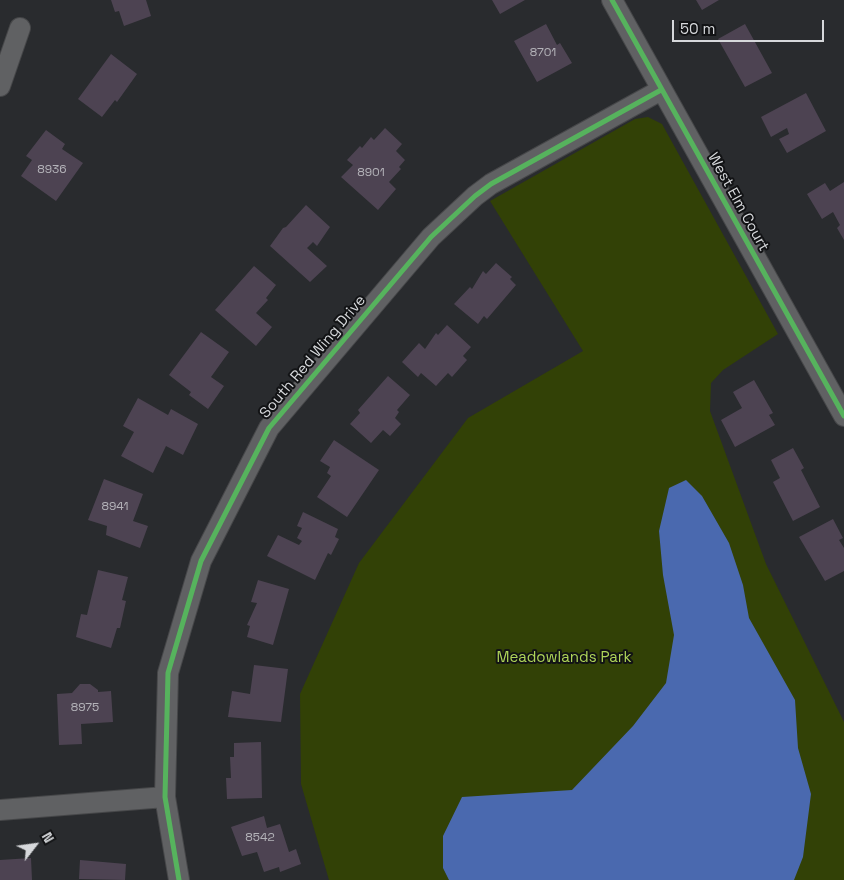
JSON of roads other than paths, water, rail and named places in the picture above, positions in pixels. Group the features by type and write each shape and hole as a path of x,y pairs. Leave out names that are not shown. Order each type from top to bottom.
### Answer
{"street":[{"name":"West Elm Court","path":"612,0 844,416"},
{"path":"0,86 20,28"},
{"name":"South Red Wing Drive","path":"179,880 165,797 168,673 201,561 269,428 431,237 475,196 491,184 661,90"},
{"path":"0,810 165,797"}],"water":[{"path":"686,480 702,496 729,543 743,585 749,618 795,700 798,748 811,794 803,857 794,880 449,880 443,868 443,836 462,797 572,790 633,726 666,683 674,635 663,575 659,531 669,488"}],"park label":[{"name":"Meadowlands Park","path":"564,658"}]}
